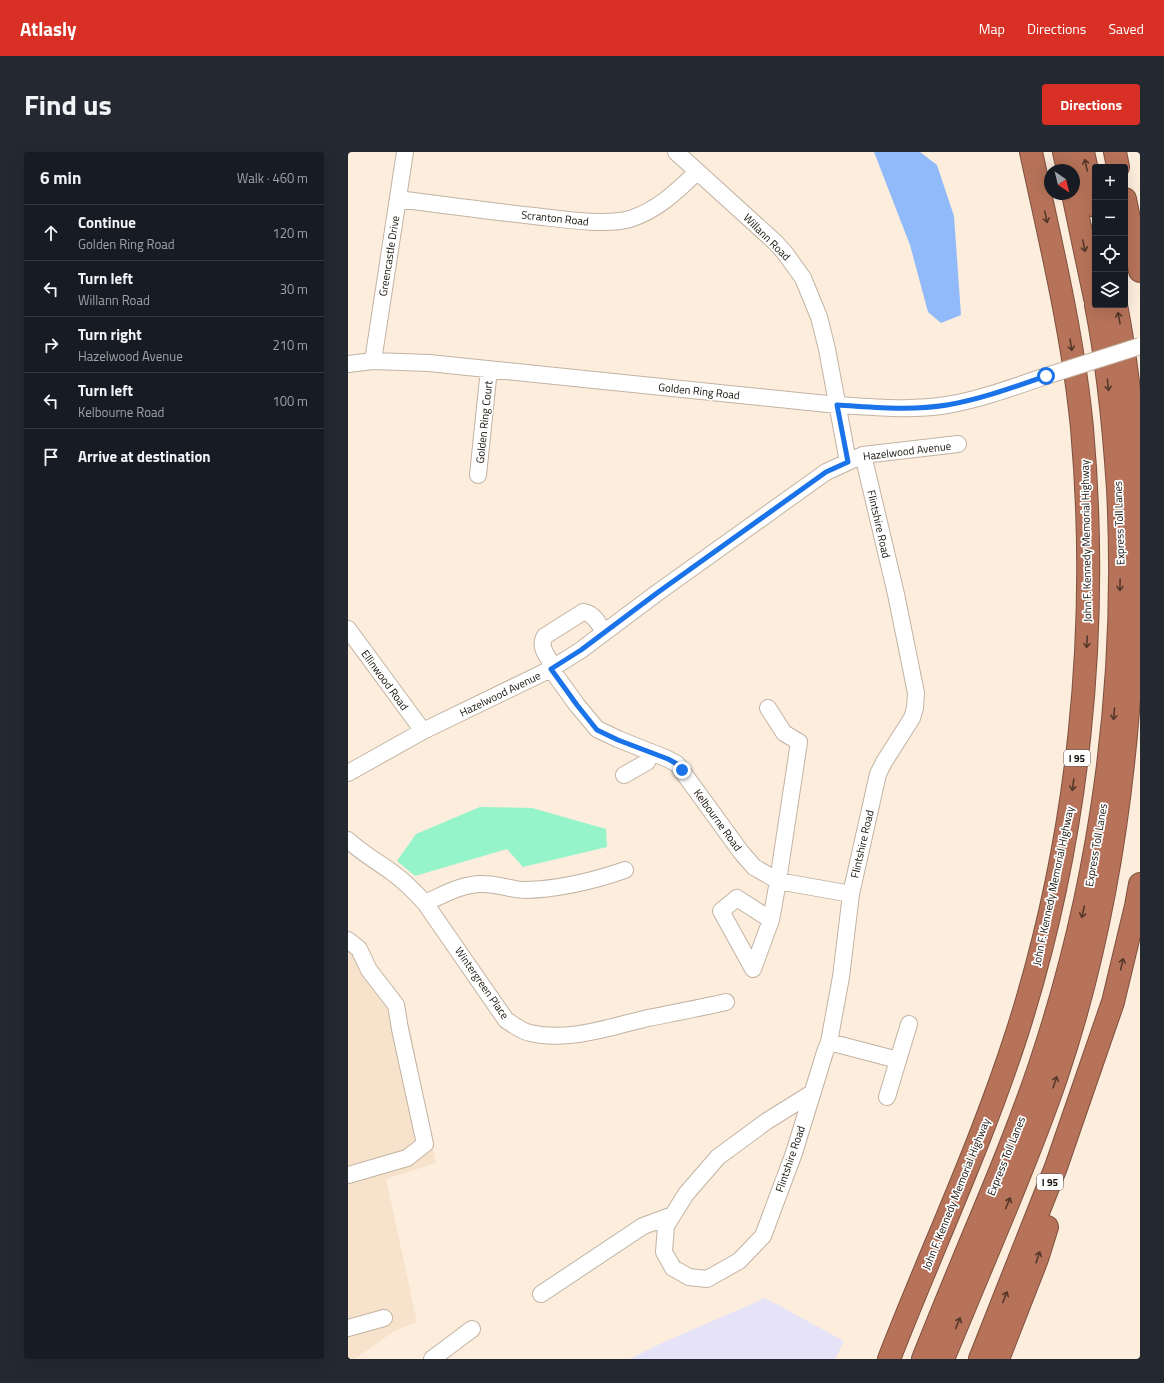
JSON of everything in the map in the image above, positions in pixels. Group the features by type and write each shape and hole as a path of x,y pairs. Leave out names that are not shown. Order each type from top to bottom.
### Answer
{"highway":[{"name":"John F. Kennedy Memorial Highway","path":"885,1359 892,1349 989,1113 1018,1032 1036,970 1057,882 1079,743 1084,693 1088,598 1087,512 1082,428 1066,311 1031,152"},
{"path":"1064,152 1067,164"},
{"path":"1083,152 1094,200"},
{"path":"1115,152 1117,164"},
{"path":"1074,200 1092,284"},
{"path":"1125,200 1140,271"},
{"name":"Express Toll Lanes","path":"922,1359 1021,1120 1046,1047 1067,978 1091,874 1103,810 1117,681 1120,616 1120,552 1118,487 1113,424 1096,308"},
{"name":"Express Toll Lanes","path":"943,1359 1025,1160 1057,1075 1080,1001 1096,940 1119,830 1136,690 1140,577 1139,521 1135,452 1128,382 1116,308"},
{"name":"I 95","path":"980,1359 1053,1173 1113,1002 1140,884"},
{"path":"998,1359 1037,1259 1091,1086 1113,1002"}],"street":[{"name":"Greencastle Drive","path":"373,361 405,152"},
{"name":"Willann Road","path":"676,152 775,242 803,278 823,329 848,462"},
{"name":"Scranton Road","path":"398,199 550,218 619,222 656,208 697,172"},
{"name":"Golden Ring Road","path":"348,364 373,361 429,363 837,405 894,409 947,405 1001,391 1140,346"},
{"name":"Golden Ring Court","path":"478,475 489,369"},
{"name":"Hazelwood Avenue","path":"348,773 423,732 553,668 826,472 863,455 958,444"},
{"name":"Flintshire Road","path":"673,1215 666,1226 664,1252 673,1268 689,1277 707,1279 739,1261 763,1236 794,1153 829,1042 841,978 851,894 878,774 912,718 915,708 916,693 896,594 863,455"},
{"name":"Kelbourne Road","path":"605,632 592,615 583,612 545,636 542,647 553,668 577,705 597,730 677,764 754,867 778,881 851,894"},
{"name":"Ellinwood Road","path":"348,629 423,732"},
{"path":"768,708 784,733 799,742 772,920"},
{"path":"624,776 646,762 651,752"},
{"name":"Wintergreen Place","path":"348,840 412,889 426,903 506,1020 529,1033 568,1035 592,1032 726,1002"},
{"path":"426,903 462,887 484,884 524,890 560,888 599,879 625,870"},
{"path":"348,940 359,949 369,970 396,1005 425,1144 407,1158 348,1175"},
{"path":"887,1097 909,1024"},
{"path":"829,1042 898,1060"},
{"path":"541,1294 643,1226 673,1215 686,1194 718,1157 767,1121 812,1093"},
{"path":"348,1328 384,1318"},
{"path":"432,1359 472,1329"}],"shaded area":[{"path":"348,937 410,1027 436,1163 386,1179 417,1322 394,1331 355,1359 348,1359"},
{"path":"765,1298 844,1341 835,1359 630,1359 653,1347"}],"green space":[{"path":"480,807 532,808 606,829 607,847 523,867 507,849 415,876 397,861 416,834"}],"water":[{"path":"874,152 920,152 937,165 954,216 961,315 941,323 928,312 910,245"}],"route":[{"path":"682,770 677,764 668,759 618,740 597,730 551,669 581,650 657,593 826,472 848,462 837,405 894,409 947,405 1001,391 1046,376"}]}
